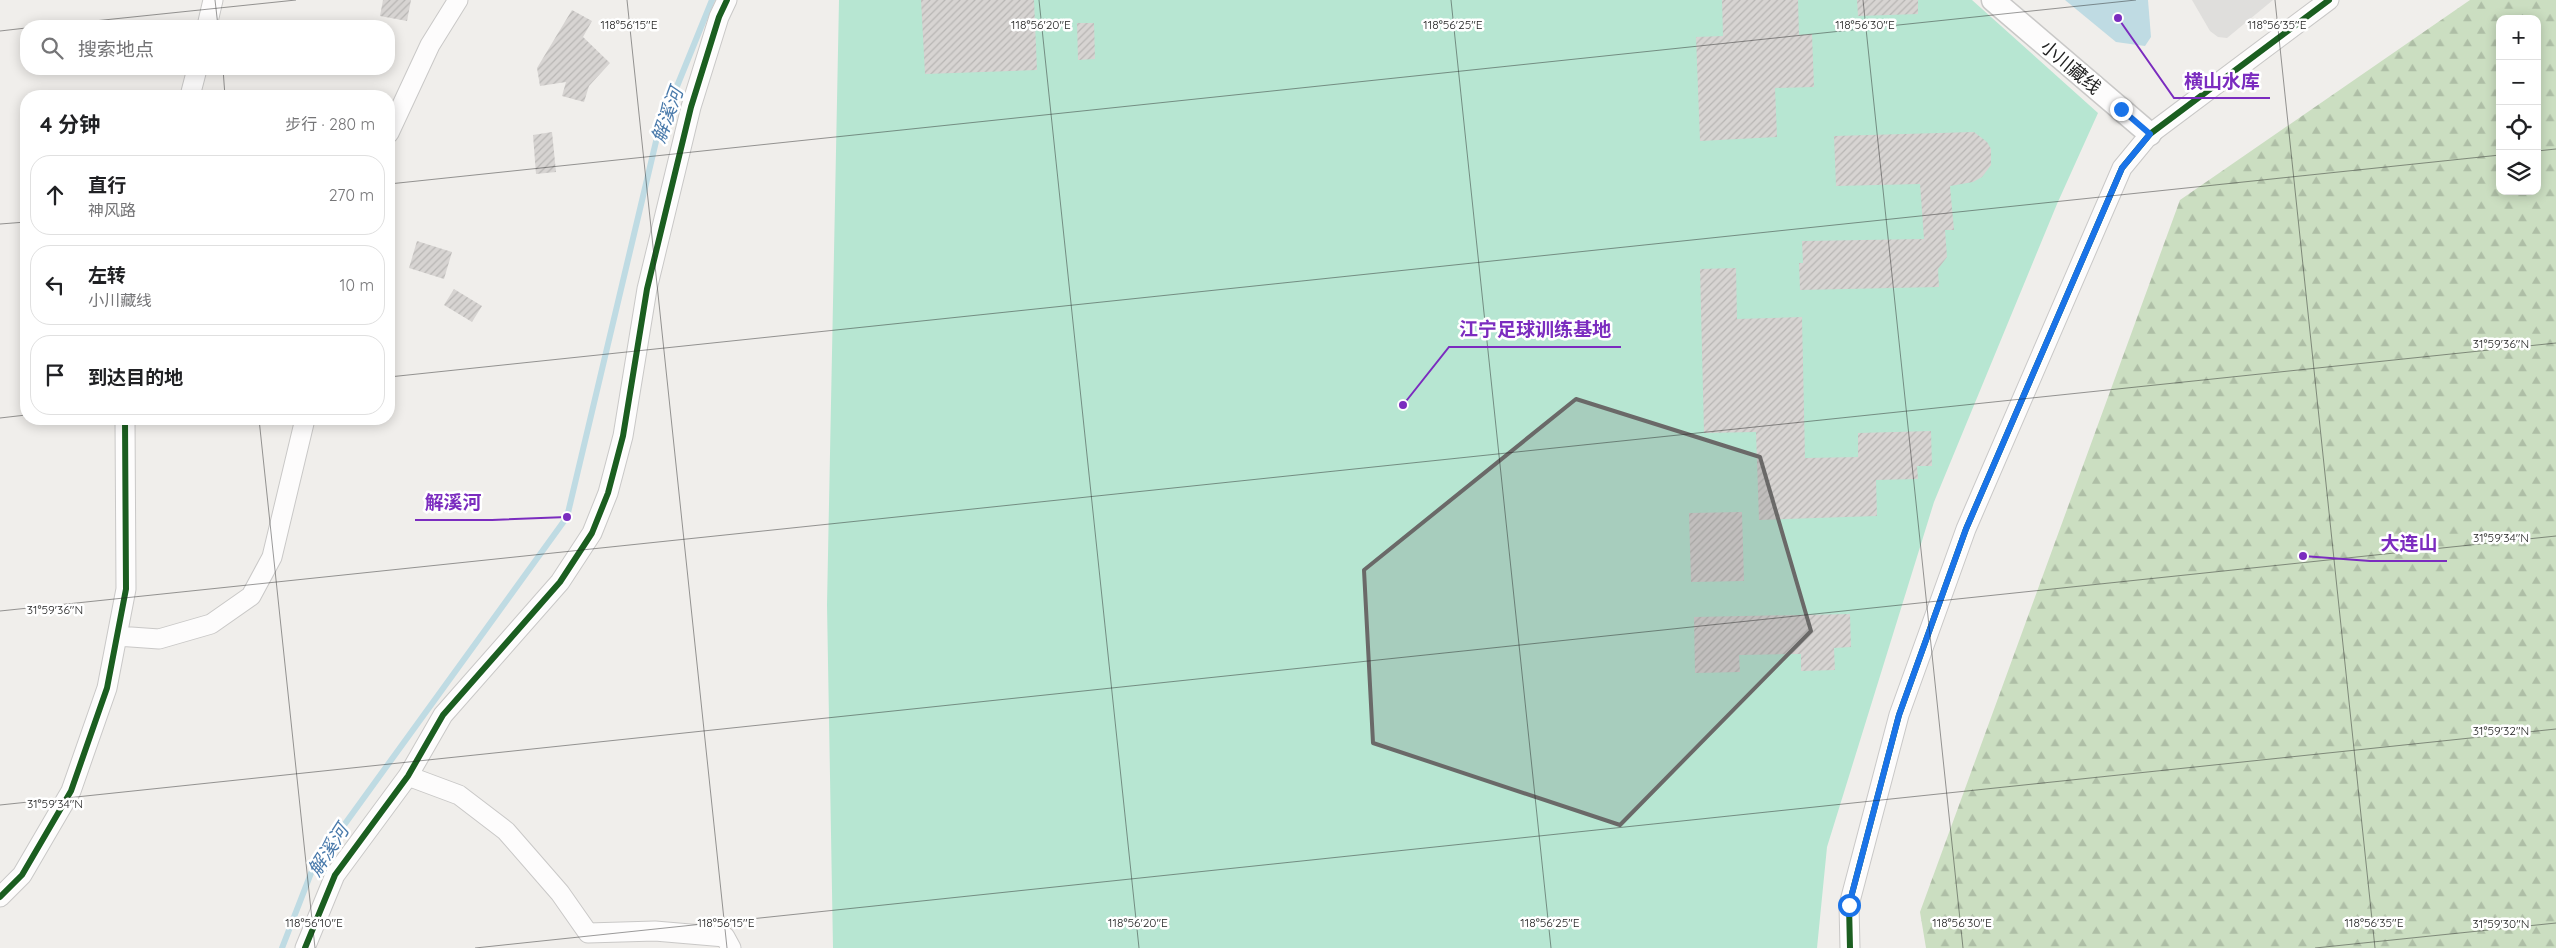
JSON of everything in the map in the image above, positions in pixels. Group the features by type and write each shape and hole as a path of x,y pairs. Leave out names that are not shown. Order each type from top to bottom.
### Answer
{"street":[{"path":"208,20 213,0"},
{"path":"395,120 430,45 458,0"},
{"path":"305,948 335,875 408,776 443,716 560,582 592,533 608,493 623,436 647,289 691,107 719,18 727,0"},
{"name":"小川藏线","path":"1993,0 2150,134"},
{"path":"1850,948 1849,905 1899,715 1966,529 2122,168 2150,134 2330,0"},
{"path":"192,90 195,75"},
{"path":"0,898 22,875 71,791 107,688 126,589 125,425"},
{"path":"117,636 159,639 211,624 251,596 272,557 304,425"},
{"path":"408,776 459,794 506,831 560,892 588,933 655,931 725,937 731,948"}],"highlighted area":[{"path":"1576,399 1760,457 1811,631 1620,825 1373,743 1364,570"}],"shaded area":[{"path":"2192,0 2273,0 2227,38 2218,37 2210,31"}],"green space":[{"path":"839,0 1972,0 2098,113 2057,204 1934,502 1827,847 1817,948 833,948 827,605"},
{"path":"2470,0 2556,0 2556,948 1926,948 1920,912 2180,200"}],"water":[{"path":"2065,0 2148,0 2151,37 2145,46 2116,42"}],"building":[{"path":"383,0 411,0 407,21 380,16"},
{"path":"921,0 1034,0 1037,70 925,74"},
{"path":"1722,0 1798,0 1799,35 1812,34 1814,87 1775,88 1777,137 1700,141 1696,37 1723,36"},
{"path":"1857,0 1918,0 1918,14 1858,16"},
{"path":"572,10 592,21 583,37 610,63 589,86 584,102 562,96 566,82 540,86 537,68"},
{"path":"1077,23 1094,23 1095,59 1078,60"},
{"path":"552,132 556,172 536,174 533,135"},
{"path":"1974,132 1987,142 1991,149 1991,165 1982,177 1973,182 1950,186 1954,230 1945,230 1947,257 1938,269 1939,287 1800,290 1799,263 1803,263 1802,241 1924,239 1920,184 1836,186 1834,136"},
{"path":"417,241 452,252 444,279 409,268"},
{"path":"1736,268 1737,319 1802,317 1805,458 1858,457 1858,433 1931,431 1932,466 1917,466 1918,479 1876,480 1877,516 1759,520 1756,432 1704,433 1700,269"},
{"path":"454,289 482,306 472,322 444,305"},
{"path":"1742,512 1744,581 1691,582 1689,513"},
{"path":"1850,614 1851,647 1834,648 1835,670 1801,671 1801,654 1739,655 1740,672 1695,673 1694,617"}],"waterway":[{"name":"解溪河","path":"282,948 313,868 567,517 658,133 712,0"}],"cycle path":[{"path":"305,948 335,875 408,776 443,715 560,582 592,533 608,493 623,436 647,289 691,107 719,17 727,0"},
{"path":"1850,948 1849,905 1899,715 1966,529 2122,168 2150,134 2329,0"},
{"path":"0,897 22,875 71,791 107,688 126,589 125,425"}],"place":[{"name":"横山水库","path":"2118,18"},
{"name":"江宁足球训练基地","path":"1403,405"},
{"name":"解溪河","path":"567,517"},
{"name":"大连山","path":"2303,556"}],"route":[{"path":"1849,905 1899,715 1966,529 2122,168 2150,134 2121,109"}]}
